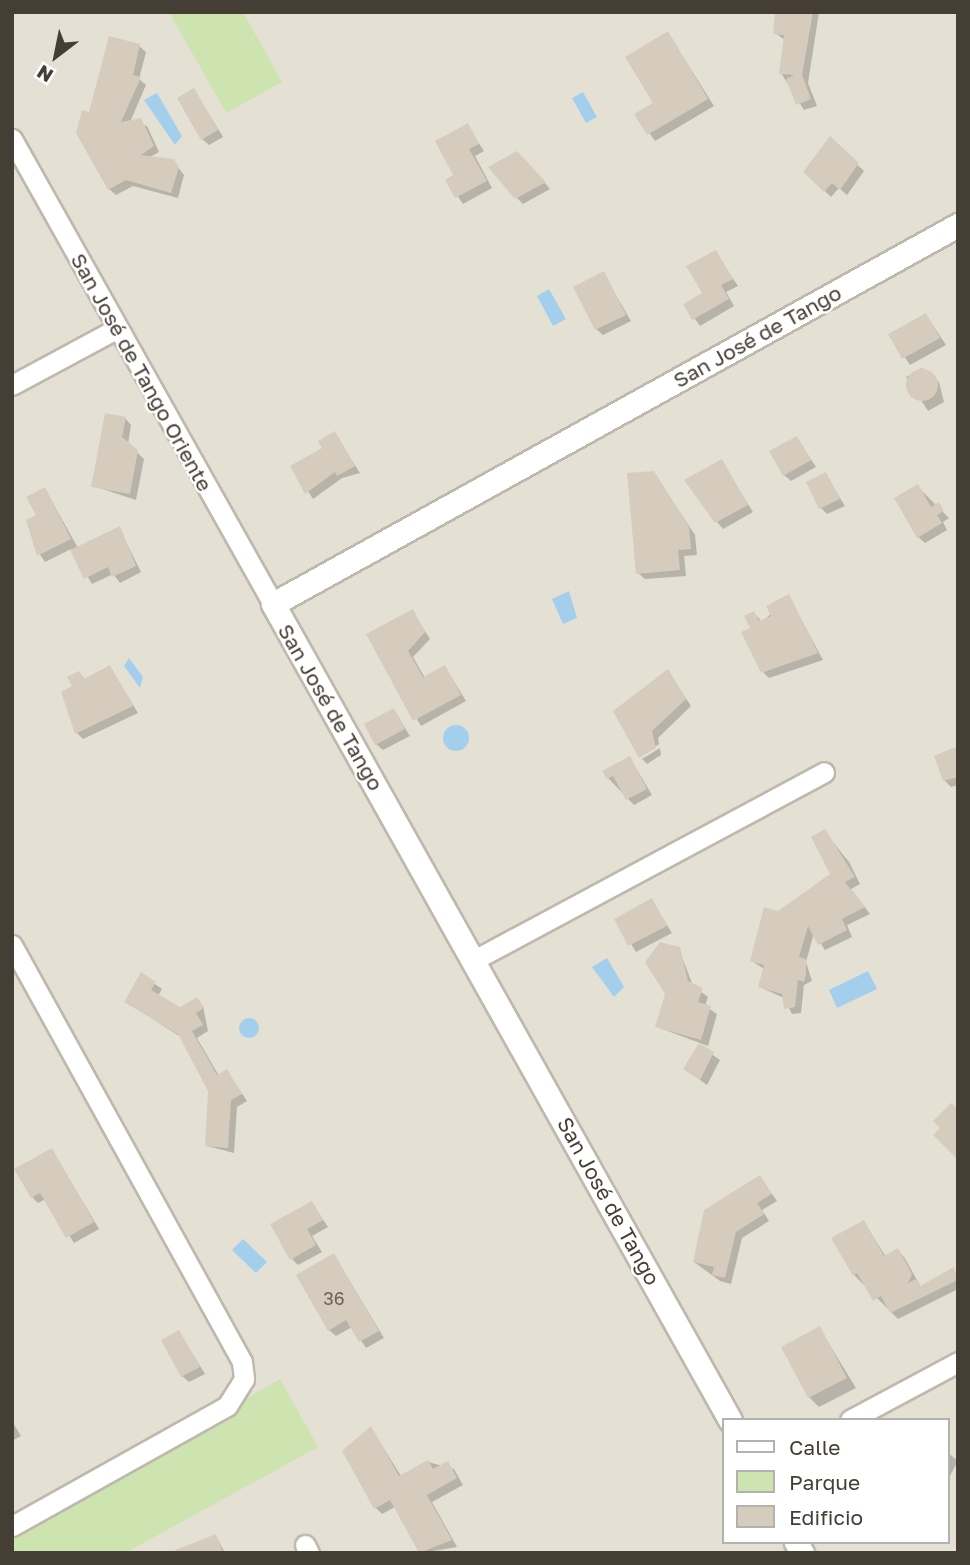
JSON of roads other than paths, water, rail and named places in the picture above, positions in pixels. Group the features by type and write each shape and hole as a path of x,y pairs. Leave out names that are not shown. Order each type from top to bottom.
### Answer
{"street":[{"name":"San José de Tango Oriente","path":"12,139 273,604"},
{"name":"San José de Tango","path":"729,1418 273,604 958,225"},
{"path":"12,385 118,328"},
{"path":"474,960 824,772"},
{"path":"12,945 242,1362 244,1379 227,1406 12,1527"},
{"path":"854,1418 958,1362"}],"water":[{"path":"583,92 597,117 586,123 572,98"},
{"path":"157,93 182,136 175,145 144,100"},
{"path":"549,289 566,319 553,326 537,296"},
{"path":"569,591 577,618 563,624 552,599"},
{"path":"129,658 143,677 140,688 124,666"},
{"path":"456,725 465,729 469,738 465,747 456,751 447,747 443,738 447,729"},
{"path":"607,958 624,987 614,997 592,967"},
{"path":"868,971 877,989 837,1008 829,990"},
{"path":"245,1018 253,1018 259,1028 253,1038 245,1038 239,1032 239,1024"},
{"path":"243,1239 267,1262 256,1273 232,1250"}]}
